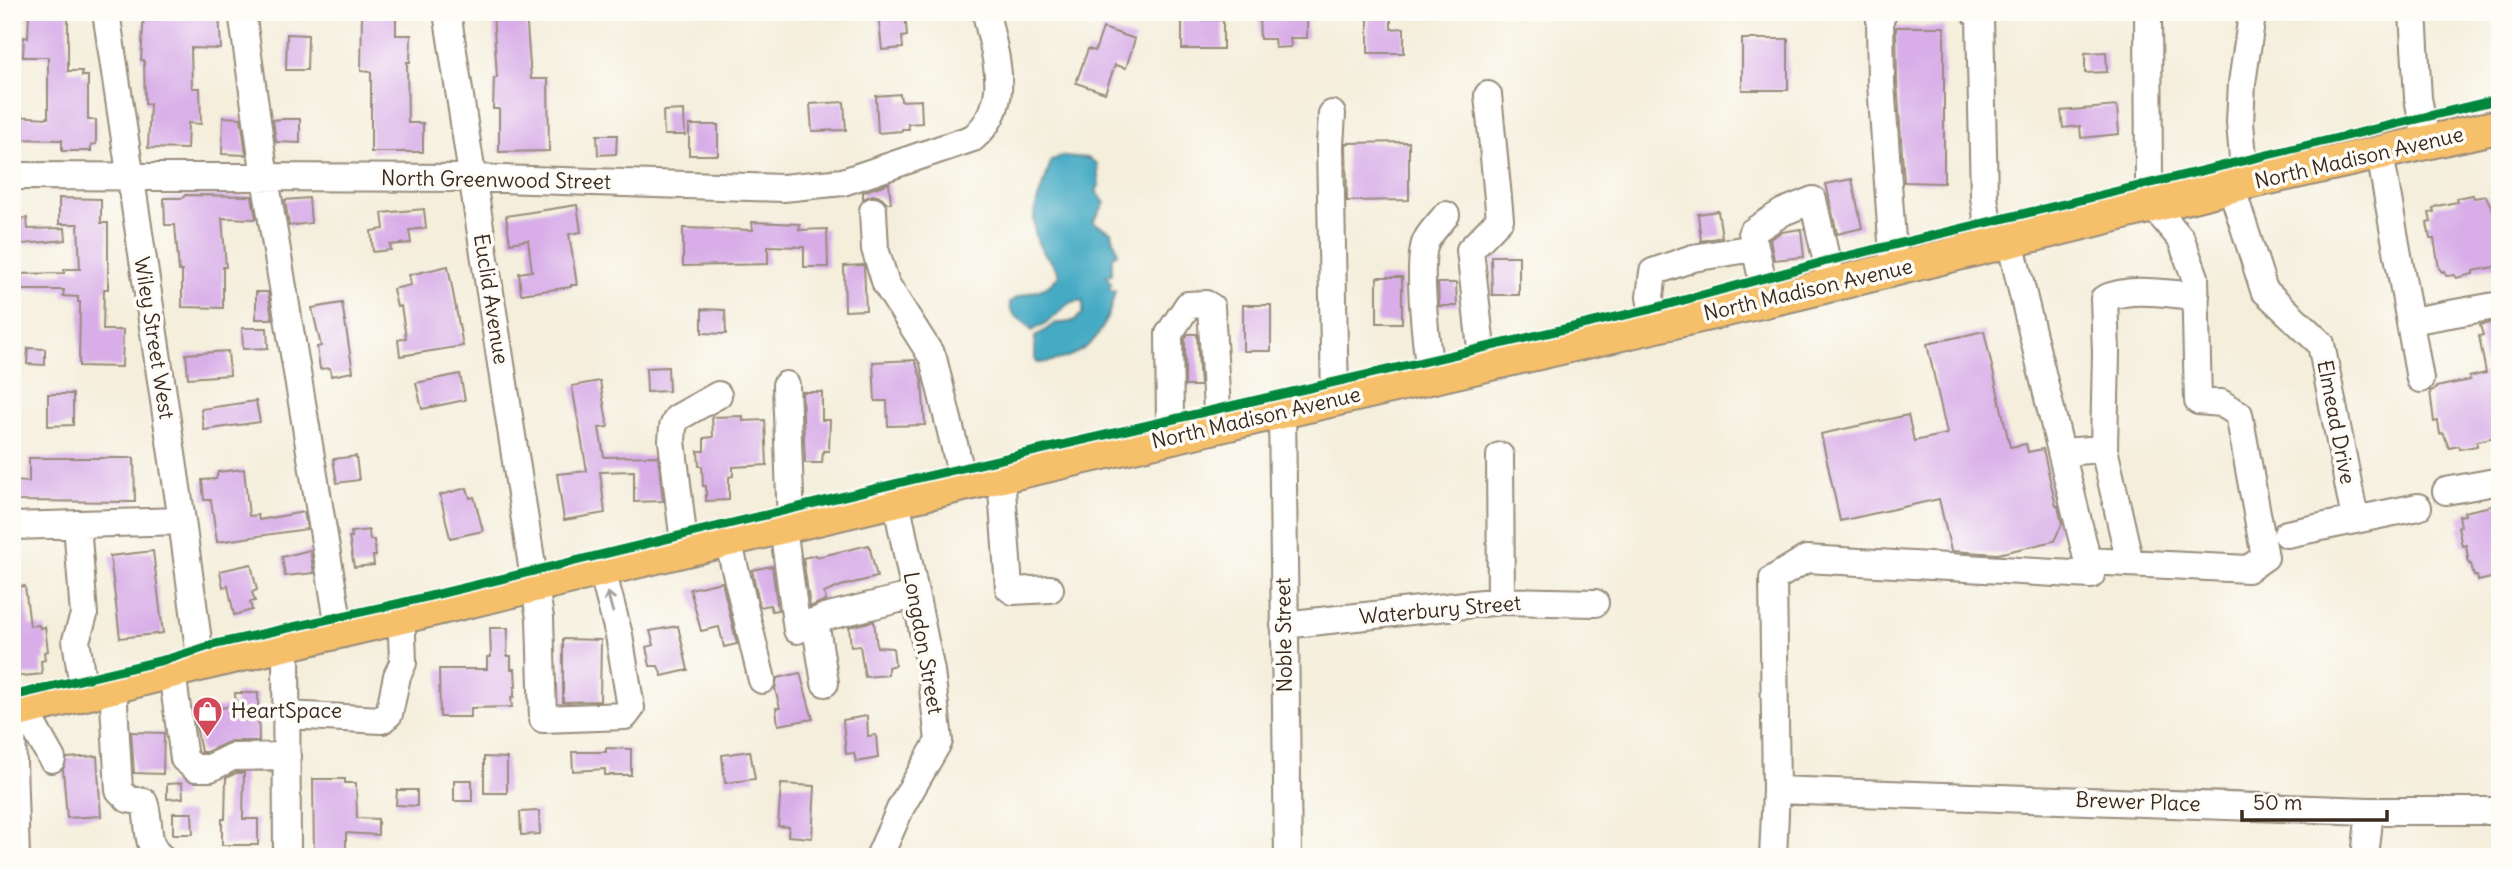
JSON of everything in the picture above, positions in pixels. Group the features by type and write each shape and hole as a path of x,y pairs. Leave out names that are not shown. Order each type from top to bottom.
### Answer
{"main road":[{"name":"North Madison Avenue","path":"16,718 99,690 187,668 896,500 1832,285 2238,185 2500,126"}],"street":[{"name":"Wiley Street West","path":"106,12 182,521 187,668 184,759 195,768 210,768 232,757 287,756"},
{"path":"242,12 265,177 340,633"},
{"name":"Euclid Avenue","path":"447,12 540,618 543,719 625,716 631,708 619,635 602,570"},
{"name":"North Greenwood Street","path":"12,176 472,178 783,188 843,182 973,138 990,119 997,102 999,82 986,12"},
{"path":"1884,12 1880,19 1881,83 1894,269"},
{"path":"1773,857 1776,790 1773,579 1806,559 2091,575 2061,452 1984,197 1980,18 1974,12"},
{"path":"2087,561 2248,569 2265,557 2239,414 2221,403 2197,401 2196,277 2181,239 2153,206 2148,183 2148,12"},
{"path":"2413,12 2418,98 2427,144"},
{"name":"Elmead Drive","path":"2252,22 2242,83 2238,185 2264,290 2321,344 2355,519"},
{"path":"1483,366 1470,250 1500,219 1488,95"},
{"path":"1332,114 1330,145 1335,400"},
{"path":"2380,154 2420,379"},
{"path":"1763,301 1762,279 1752,232 1783,212 1814,200 1832,285"},
{"path":"873,211 875,248 886,284 933,358 964,485"},
{"path":"1431,378 1426,345 1423,258 1426,242 1446,215"},
{"path":"1655,326 1650,297 1653,272 1693,258 1754,248"},
{"path":"2130,563 2104,449 2104,299 2113,295 2143,292 2196,296"},
{"path":"1172,438 1169,334 1188,305 1206,304 1211,307 1218,427"},
{"path":"2411,321 2500,305"},
{"path":"786,385 787,526 797,630 815,621 861,607 915,595"},
{"path":"689,549 683,535 672,441 673,427 677,418 718,396"},
{"name":"Noble Street","path":"1282,412 1288,857"},
{"path":"2061,452 2104,449"},
{"path":"1500,456 1501,601"},
{"path":"1001,476 1009,588 1013,591 1050,589"},
{"path":"2446,491 2500,481"},
{"name":"Longdon Street","path":"879,857 901,807 939,741 931,671 896,500"},
{"path":"2287,534 2418,507"},
{"path":"12,526 182,521"},
{"path":"77,524 85,615 76,640 99,690 119,790 128,799 144,802 148,811 153,851 161,857"},
{"path":"728,540 762,680"},
{"name":"Waterbury Street","path":"1284,625 1501,601 1595,603"},
{"path":"287,715 382,720 389,715 402,663 399,618"},
{"path":"815,621 825,683"},
{"path":"286,646 287,857"},
{"path":"16,718 52,759"},
{"path":"16,718 16,857"},
{"name":"Brewer Place","path":"1776,790 2370,811 2500,811"},
{"path":"2365,857 2370,811"}],"water":[{"path":"1062,156 1088,158 1097,164 1099,186 1096,191 1105,203 1093,222 1111,232 1118,253 1112,256 1112,274 1106,276 1111,283 1109,290 1115,290 1106,321 1091,343 1069,357 1038,363 1035,360 1035,337 1056,323 1071,322 1083,313 1083,301 1073,302 1032,331 1010,308 1010,302 1049,286 1059,274 1040,247 1034,214 1051,161"}],"building":[{"path":"29,12 68,12 68,71 82,71 82,76 88,76 88,120 96,120 96,144 91,145 91,151 62,151 62,140 13,139 13,116 48,118 48,57 23,57 24,37 28,38"},
{"path":"144,12 219,12 221,49 191,48 192,88 200,88 201,124 188,123 187,149 148,148 150,104 145,104 144,60 141,60"},
{"path":"362,12 396,12 396,35 411,35 410,62 407,62 408,123 423,123 423,152 371,152 371,72 361,71"},
{"path":"493,12 526,12 531,79 548,79 549,151 499,152 499,109 493,109 494,78 497,78"},
{"path":"878,12 905,12 907,36 902,37 903,48 882,50"},
{"path":"1368,12 1391,12 1391,29 1404,28 1404,53 1368,53"},
{"path":"1307,13 1307,38 1290,38 1291,47 1275,48 1274,39 1260,39 1259,14"},
{"path":"1182,20 1223,20 1223,49 1182,49"},
{"path":"1896,27 1944,27 1944,183 1904,182"},
{"path":"1103,28 1135,39 1126,68 1115,65 1105,93 1076,83 1088,49 1095,51"},
{"path":"287,34 308,35 307,70 286,70"},
{"path":"1742,39 1788,39 1788,90 1742,90"},
{"path":"2106,52 2107,72 2085,73 2085,53"},
{"path":"900,94 901,101 921,100 922,123 908,124 909,129 902,131 878,133 876,96"},
{"path":"844,102 846,130 812,131 810,104"},
{"path":"2117,106 2119,134 2081,138 2080,126 2063,128 2061,111"},
{"path":"684,110 685,135 664,135 663,111"},
{"path":"223,117 241,118 246,155 222,154"},
{"path":"300,119 300,143 276,142 273,120"},
{"path":"689,125 718,125 718,155 689,155"},
{"path":"597,135 617,135 616,154 598,155"},
{"path":"1409,142 1409,200 1347,201 1346,143"},
{"path":"1852,179 1862,228 1837,234 1826,184"},
{"path":"889,183 891,203 873,195 863,199 863,192"},
{"path":"185,195 252,196 256,219 222,218 226,267 223,267 223,308 182,307 182,271 179,271 175,225 165,225 164,198 183,198"},
{"path":"2473,195 2474,198 2486,196 2494,212 2500,240 2500,263 2494,267 2473,271 2473,274 2456,278 2455,275 2446,276 2439,268 2434,239 2430,239 2427,223 2431,222 2429,213 2434,212 2433,208 2437,206 2457,202 2456,198"},
{"path":"59,198 101,199 101,223 108,223 108,289 104,289 103,330 123,330 122,367 79,366 78,297 63,296 64,290 19,290 18,274 64,273 64,269 80,269 78,224 59,224"},
{"path":"309,198 311,223 289,226 285,200"},
{"path":"577,205 581,232 569,234 577,285 521,294 519,273 532,271 528,240 510,243 506,216"},
{"path":"424,209 426,228 409,230 411,243 390,245 391,250 373,252 371,231 384,229 382,213"},
{"path":"1718,211 1722,237 1701,241 1698,214"},
{"path":"27,218 28,229 65,228 66,240 12,245 12,219"},
{"path":"752,222 800,224 799,230 827,229 828,267 804,267 804,247 768,246 768,264 683,266 683,228 753,230"},
{"path":"1801,229 1804,257 1774,260 1770,239 1782,232"},
{"path":"1491,256 1519,256 1519,295 1492,295"},
{"path":"864,265 866,310 845,311 844,266"},
{"path":"448,266 463,346 400,356 398,340 406,338 401,306 397,307 393,289 411,285 409,275"},
{"path":"1377,277 1402,277 1402,323 1377,323"},
{"path":"1438,283 1456,283 1457,306 1439,306"},
{"path":"256,292 268,292 272,319 256,319"},
{"path":"342,303 353,372 331,376 330,368 320,369 317,347 321,346 312,308"},
{"path":"1243,305 1271,305 1271,351 1243,351"},
{"path":"702,309 725,310 726,334 702,333"},
{"path":"2500,321 2500,436 2477,441 2477,446 2449,448 2443,433 2440,434 2438,421 2434,422 2430,391 2486,373 2479,336 2483,335 2480,325"},
{"path":"242,328 267,328 268,348 243,349"},
{"path":"1984,331 2010,447 2026,444 2028,452 2043,449 2062,524 2054,541 1998,554 1951,551 1939,499 1840,521 1821,434 1908,415 1914,441 1947,434 1927,344"},
{"path":"1188,334 1197,334 1200,386 1185,386 1185,339"},
{"path":"28,348 45,349 45,365 27,364"},
{"path":"228,351 230,375 188,378 186,354"},
{"path":"915,360 922,381 925,425 888,426 887,401 875,401 873,362"},
{"path":"668,367 669,391 647,392 646,368"},
{"path":"460,374 465,400 422,409 416,383"},
{"path":"600,381 608,427 599,428 604,457 658,456 663,501 634,502 634,471 600,472 605,513 564,520 557,474 587,471 572,386"},
{"path":"802,392 822,392 822,420 830,420 829,451 823,451 822,463 805,463"},
{"path":"48,394 73,394 73,425 48,426"},
{"path":"256,401 260,422 204,430 201,409"},
{"path":"743,416 743,421 765,420 767,465 733,467 733,476 729,477 729,500 706,501 706,486 703,486 698,451 704,451 704,438 713,437 712,417"},
{"path":"356,456 359,480 337,483 333,459"},
{"path":"29,458 134,458 135,502 12,501 12,481 29,482"},
{"path":"244,469 249,516 258,515 259,520 304,512 307,529 217,542 211,500 204,500 202,480 216,479 218,472"},
{"path":"467,488 470,498 474,497 483,531 450,538 440,495"},
{"path":"2500,504 2500,576 2478,581 2469,564 2466,545 2462,546 2459,516 2465,515 2464,512"},
{"path":"369,530 370,540 374,540 374,565 354,567 349,537 352,537 351,532"},
{"path":"869,545 877,577 824,593 826,600 810,607 803,558"},
{"path":"310,550 314,573 285,576 282,557"},
{"path":"153,551 163,633 120,638 110,556"},
{"path":"251,564 257,590 252,592 255,601 250,602 252,610 234,615 228,586 223,587 220,571"},
{"path":"772,566 778,610 772,611 770,605 760,607 752,570"},
{"path":"722,582 737,644 724,647 719,627 701,631 690,589"},
{"path":"25,586 30,626 45,627 48,651 44,652 45,660 41,661 42,674 13,677 12,628 15,627 12,587"},
{"path":"874,621 877,647 893,648 895,665 888,667 888,675 865,677 860,646 851,647 849,627"},
{"path":"678,626 688,670 662,676 658,666 650,666 646,647 654,645 650,631"},
{"path":"490,628 508,628 507,656 511,656 511,669 515,669 516,687 514,697 511,697 512,707 471,708 471,717 440,717 439,669 487,669 487,657 491,657"},
{"path":"563,639 601,640 600,701 563,702"},
{"path":"800,673 813,719 778,725 776,708 780,708 775,689 777,678"},
{"path":"235,693 258,693 259,741 231,741 201,752 193,711 236,706"},
{"path":"867,716 868,736 876,735 878,758 856,762 854,753 846,754 843,720"},
{"path":"131,732 164,733 163,774 134,773"},
{"path":"606,748 631,749 631,775 605,775 605,769 573,771 572,752 606,752"},
{"path":"750,751 755,779 725,783 722,755"},
{"path":"97,756 101,816 67,818 63,769 67,758"},
{"path":"484,757 507,758 507,793 484,793"},
{"path":"236,773 244,773 243,819 258,819 258,845 222,845 226,778"},
{"path":"313,779 345,779 345,783 356,783 357,818 378,819 378,835 346,833 346,854 314,854"},
{"path":"454,780 472,780 472,801 454,801"},
{"path":"182,783 183,798 167,799 167,784"},
{"path":"781,784 815,786 812,838 788,836 789,827 778,826"},
{"path":"397,790 417,790 417,806 396,805"},
{"path":"539,811 540,834 521,835 520,812"},
{"path":"173,813 192,813 193,834 173,834"}],"cycle path":[{"path":"12,696 168,659 216,644 397,604 919,478 1651,309 1827,261 2500,99"}],"place":[{"name":"HeartSpace","path":"208,738"}]}
